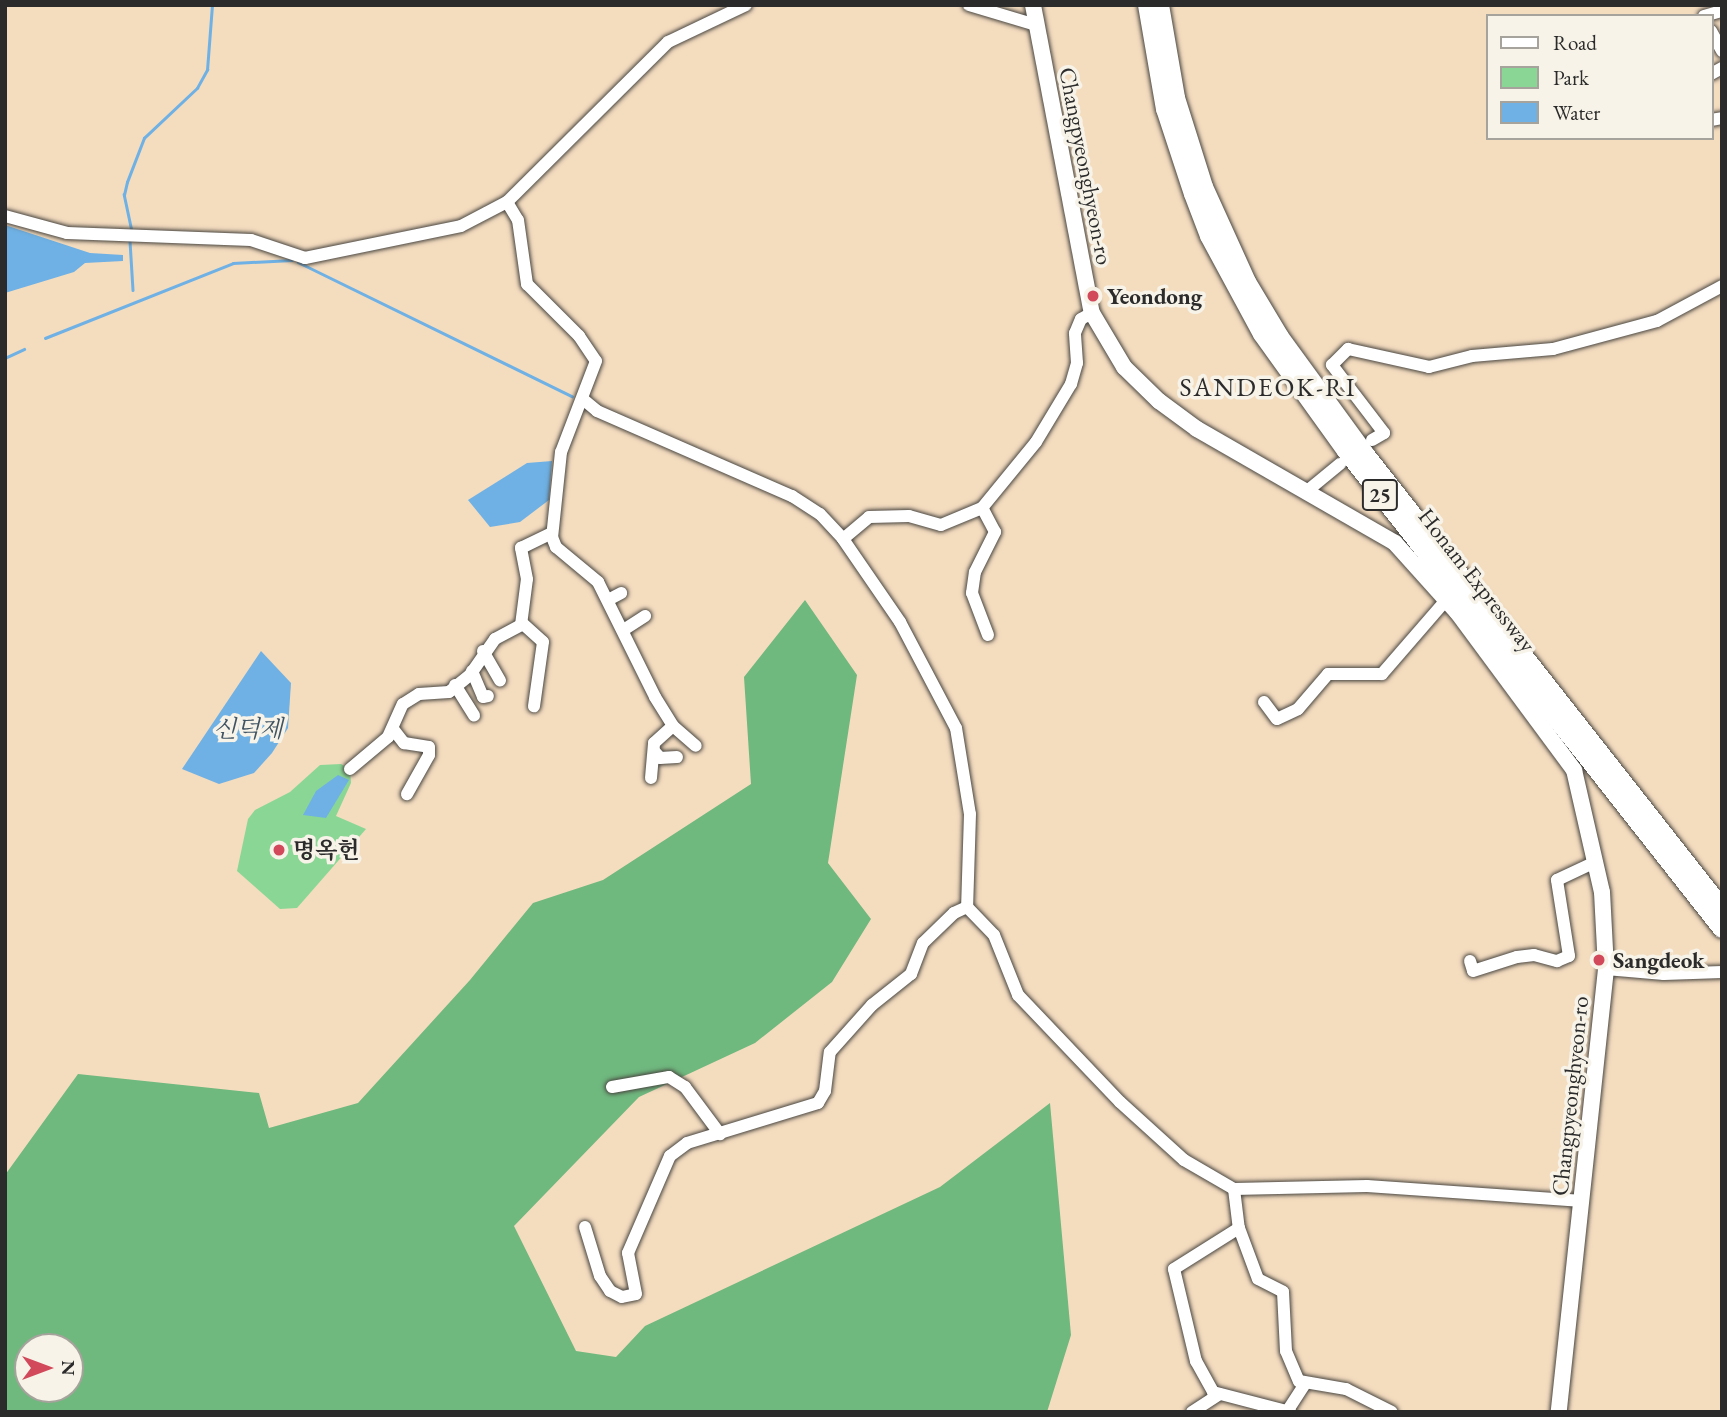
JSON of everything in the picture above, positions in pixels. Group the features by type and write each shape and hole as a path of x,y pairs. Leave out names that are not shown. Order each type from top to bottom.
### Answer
{"highway":[{"name":"Honam Expressway","path":"1147,5 1165,109 1193,194 1209,236 1262,334 1346,451 1722,929"},
{"name":"Honam Expressway","path":"1160,5 1176,98 1204,187 1247,282 1280,337 1382,477 1722,908"}],"main road":[{"name":"Changpyeonghyeon-ro","path":"1032,5 1092,313 1124,367 1159,401 1197,429 1395,543 1446,600 1574,770 1595,862 1606,969 1559,1412"}],"street":[{"path":"5,216 67,233 251,240 305,258 461,226 507,202 668,42 747,5"},
{"path":"969,5 1037,24"},
{"path":"1713,35 1722,51"},
{"path":"507,202 518,220 527,284 579,336 596,361 584,400 561,452 552,534 556,547 598,582 625,629 673,726 696,746"},
{"path":"1372,440 1384,433 1332,365 1348,349 1429,367 1472,356 1553,349 1657,321 1722,286"},
{"path":"843,539 869,517 909,516 941,525 982,508 1036,442 1071,384 1077,363 1075,333 1080,318 1092,313"},
{"path":"584,400 597,411 792,496 820,514 843,539 900,622 956,728 970,814 967,907 994,935 1018,995 1043,1024 1161,1140 1234,1189 1367,1186 1582,1201"},
{"path":"1307,491 1340,464"},
{"path":"982,508 995,532 975,572 972,593 988,635"},
{"path":"350,769 393,729 403,704 412,697 440,695 455,685 472,671 483,651 522,622 527,579 521,548 552,534"},
{"path":"608,600 621,593"},
{"path":"1264,702 1278,719 1298,709 1328,674 1382,674 1446,600"},
{"path":"625,629 645,617"},
{"path":"522,622 543,642 534,706"},
{"path":"483,651 500,680"},
{"path":"472,671 483,697 488,696"},
{"path":"455,685 474,715"},
{"path":"651,778 654,743 673,726"},
{"path":"393,729 404,743 429,747 429,755 407,794"},
{"path":"654,751 660,758 677,757"},
{"path":"1470,961 1473,971 1517,957 1534,955 1557,961 1569,956 1557,880 1595,862"},
{"path":"585,1227 600,1276 610,1291 622,1297 636,1294 628,1253 661,1169 687,1143 818,1103 825,1091 830,1052 872,1005 911,974 923,943 954,913 967,907"},
{"path":"1606,969 1664,974 1722,972"},
{"path":"612,1087 669,1077 685,1087 720,1134"},
{"path":"1234,1189 1238,1228 1258,1279 1283,1292 1286,1351 1290,1365 1305,1384 1346,1389 1392,1412"},
{"path":"1238,1228 1174,1269 1196,1361 1213,1392 1289,1411 1305,1384"},
{"path":"1192,1412 1220,1394"}],"green space":[{"path":"805,600 857,675 828,863 871,919 832,982 755,1043 639,1097 514,1226 576,1351 616,1357 645,1326 940,1187 1050,1103 1071,1335 1047,1412 5,1412 5,1175 78,1074 259,1093 269,1128 358,1103 470,980 533,903 603,880 751,784 744,677"},
{"path":"341,764 350,769 351,783 336,816 366,829 297,908 280,909 237,871 248,819 255,810 290,792 320,765"}],"water":[{"path":"5,225 90,253 123,255 123,261 85,263 74,272 5,293"},
{"path":"552,461 549,500 520,522 490,527 468,500 527,463"},
{"name":"신덕제","path":"261,651 291,683 288,728 272,753 254,773 219,784 182,769"},
{"path":"338,775 349,780 326,818 303,815 316,791"}],"waterway":[{"path":"131,229 124,195 127,182 144,138 197,88 207,70 212,5"},
{"path":"130,241 133,290"},
{"path":"45,338 233,263 292,260"},
{"path":"298,262 572,396"},
{"path":"5,358 24,349"}],"place":[{"name":"Yeondong","path":"1093,296"},
{"name":"명옥헌","path":"279,850"},
{"name":"Sangdeok","path":"1599,960"}],"district":[{"name":"SANDEOK-RI","path":"1268,388"}]}
